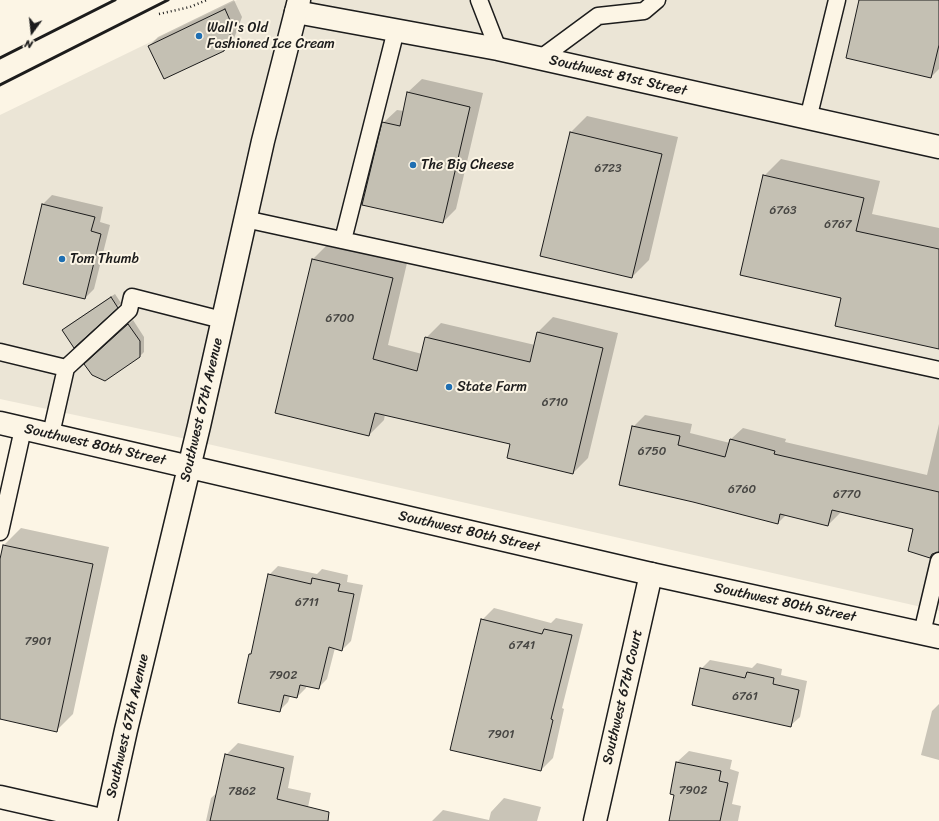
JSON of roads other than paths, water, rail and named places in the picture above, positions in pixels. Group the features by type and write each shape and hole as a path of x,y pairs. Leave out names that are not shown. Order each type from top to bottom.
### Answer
{"street":[{"name":"Southwest 81st Street","path":"297,6 396,30 541,58 808,119 939,147"},
{"name":"Southwest 67th Avenue","path":"106,821 126,730 189,467 263,140 297,6"},
{"name":"Southwest 80th Street","path":"0,423 651,574 931,635"},
{"name":"Southwest 67th Court","path":"595,821 651,574"},
{"path":"0,797 106,821"}],"lane":[{"path":"479,0 498,49"},
{"path":"541,58 598,16 644,11 658,0"},
{"path":"808,119 837,0"},
{"path":"343,240 396,30"},
{"path":"245,219 939,370"},
{"path":"51,434 66,368 129,310 132,297 222,320"},
{"path":"0,352 66,368"},
{"path":"0,532 24,429"},
{"path":"931,635 939,562"}],"railway":[{"path":"0,58 115,0"},
{"path":"0,85 168,0"}],"place":[{"name":"Wall's Old Fashioned Ice Cream","path":"199,36"},
{"name":"The Big Cheese","path":"413,165"},
{"name":"Tom Thumb","path":"62,259"},
{"name":"State Farm","path":"449,387"}]}
